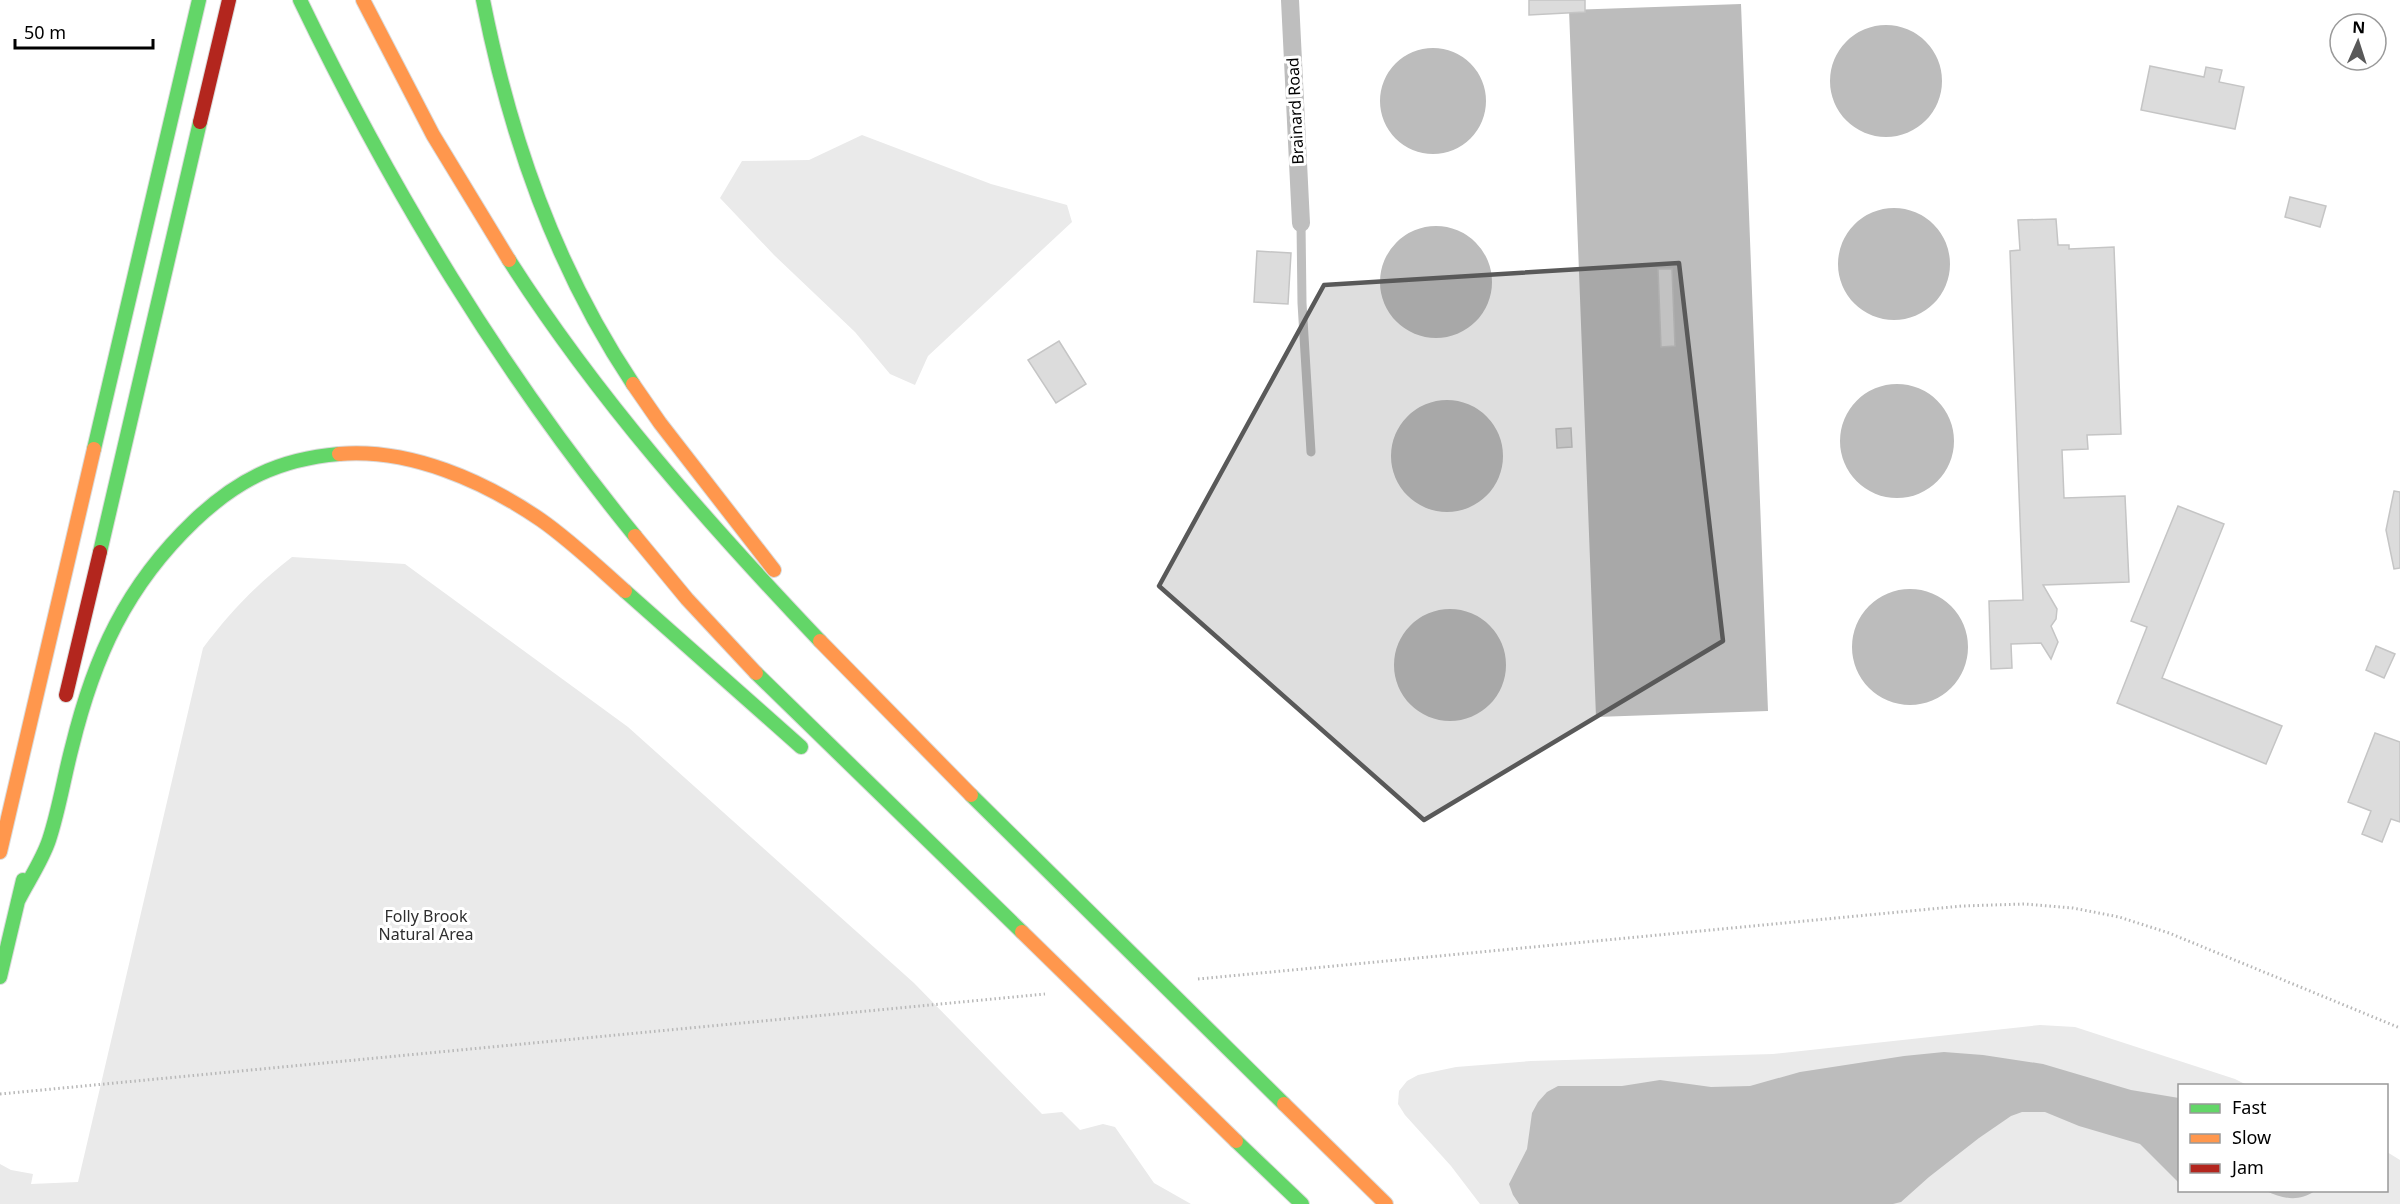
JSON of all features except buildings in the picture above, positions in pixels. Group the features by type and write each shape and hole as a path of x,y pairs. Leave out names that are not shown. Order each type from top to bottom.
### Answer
{"highway":[{"path":"0,852 199,0"},
{"path":"64,704 229,0"},
{"path":"287,0 313,27"},
{"path":"300,0 360,124 421,232 501,356 574,458 643,547 713,628 790,707 1302,1204"},
{"path":"363,0 411,95 464,188 518,274 569,348 641,442 708,522 831,653 1096,921 1386,1204"},
{"path":"483,0 506,101 530,180 558,247 601,334 643,400 697,472 746,528 831,653"},
{"path":"18,901 48,841 88,686 109,634 134,591 174,542 220,499 262,472 303,459 345,454 388,457 416,463 466,479 515,502 573,544 815,760"},
{"path":"860,795 926,840"},
{"path":"0,977 29,855"}],"street":[{"name":"Brainard Road","path":"1290,0 1301,223"}],"lane":[{"path":"1301,223 1302,303 1311,452"}],"path":[{"path":"1198,979 1939,908 2024,904 2073,908 2119,917 2169,933 2400,1028"},
{"path":"0,1094 1045,994"}],"highlighted area":[{"path":"1679,263 1723,641 1424,820 1159,586 1324,285"}],"green space":[{"path":"862,135 991,184 1067,205 1072,222 928,356 915,385 890,374 855,332 774,255 720,198 742,161 809,160"},
{"name":"Folly Brook Natural Area","path":"292,557 405,564 628,727 914,983 1042,1114 1062,1112 1080,1130 1103,1124 1115,1127 1154,1183 1191,1204 0,1204 0,1164 11,1170 33,1174 31,1184 78,1182 203,648 244,600"},
{"path":"2040,1025 2075,1027 2245,1084 2178,1084 2178,1192 2388,1192 2388,1153 2400,1160 2400,1204 1532,1204 1513,1195 1519,1204 1480,1204 1398,1104 1399,1091 1407,1081 1418,1075 1456,1067 1531,1061 1773,1054"}],"shaded area":[{"path":"1741,4 1768,711 1596,717 1569,10"},
{"path":"1886,25 1907,29 1926,41 1938,60 1942,81 1938,102 1926,121 1907,133 1886,137 1865,133 1846,121 1834,102 1830,81 1834,60 1846,41 1865,29"},
{"path":"1433,48 1453,52 1471,63 1482,81 1486,101 1482,121 1471,139 1453,150 1433,154 1413,150 1395,139 1384,121 1380,101 1384,81 1395,63 1413,52"},
{"path":"1894,208 1915,212 1934,224 1946,243 1950,264 1946,285 1934,304 1915,316 1894,320 1873,316 1854,304 1842,285 1838,264 1842,243 1854,224 1873,212"},
{"path":"1436,226 1457,230 1476,242 1488,261 1492,282 1488,303 1476,322 1457,334 1436,338 1415,334 1396,322 1384,303 1380,282 1384,261 1396,242 1415,230"},
{"path":"1897,384 1919,389 1937,401 1949,419 1954,441 1949,463 1937,481 1919,493 1897,498 1875,493 1857,481 1845,463 1840,441 1845,419 1857,401 1875,389"},
{"path":"1447,400 1468,404 1487,416 1499,435 1503,456 1499,477 1487,496 1468,508 1447,512 1426,508 1407,496 1395,477 1391,456 1395,435 1407,416 1426,404"},
{"path":"1910,589 1932,594 1951,606 1963,625 1968,647 1963,669 1951,688 1932,700 1910,705 1888,700 1869,688 1857,669 1852,647 1857,625 1869,606 1888,594"},
{"path":"1450,609 1471,613 1490,625 1502,644 1506,665 1502,686 1490,705 1471,717 1450,721 1429,717 1410,705 1398,686 1394,665 1398,644 1410,625 1429,613"},
{"path":"1944,1052 2043,1064 2131,1090 2178,1098 2178,1182 2140,1144 2079,1126 2045,1112 2022,1112 2011,1116 1979,1138 1901,1202 1893,1204 1519,1204 1509,1184 1527,1149 1532,1113 1547,1092 1558,1086 1622,1086 1660,1080 1711,1087 1750,1086 1800,1072"},
{"path":"2269,1192 2313,1192 2297,1198"}],"traffic: fast":[{"path":"94,449 199,0"},
{"path":"300,0 373,142 452,278 539,409 635,536"},
{"path":"483,0 507,101 539,200 580,294 633,384"},
{"path":"100,552 200,122"},
{"path":"509,260 579,361 655,458 736,551 820,641"},
{"path":"18,901 49,840 81,714 102,653 131,597 149,571 194,521 243,483 260,474 297,461 339,454"},
{"path":"625,591 801,747"},
{"path":"756,673 1022,932"},
{"path":"971,795 1284,1104"},
{"path":"0,977 23,880"},
{"path":"1236,1141 1302,1204"}],"traffic: slow":[{"path":"363,0 433,135 509,260"},
{"path":"633,384 660,423 774,570"},
{"path":"0,852 94,449"},
{"path":"339,454 392,456 419,462 471,480 541,520 574,545 625,591"},
{"path":"635,536 687,599 756,673"},
{"path":"820,641 971,795"},
{"path":"1022,932 1236,1141"},
{"path":"1284,1104 1386,1204"}],"traffic: jam":[{"path":"200,122 229,0"},
{"path":"66,695 100,552"}]}
